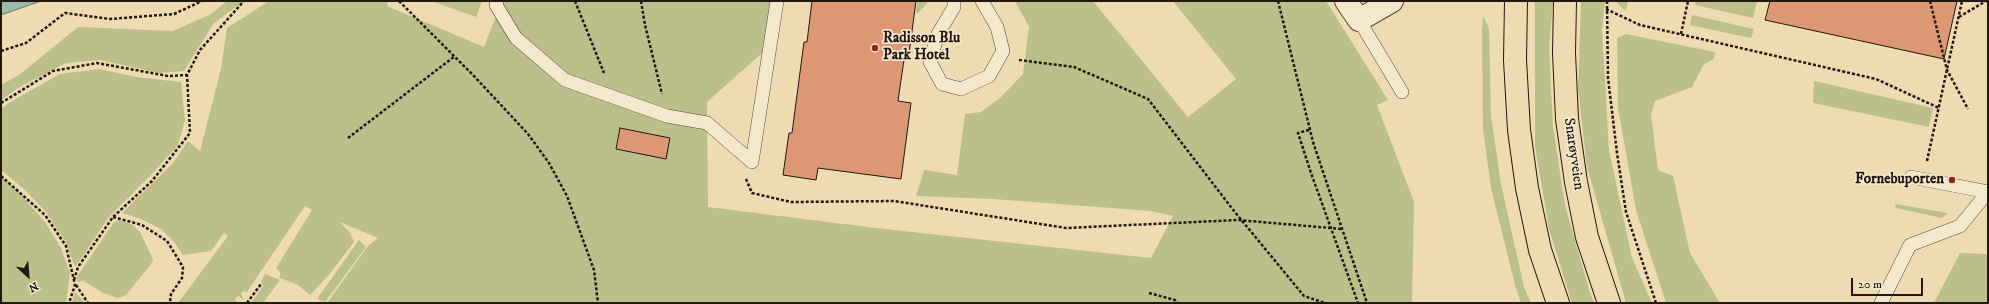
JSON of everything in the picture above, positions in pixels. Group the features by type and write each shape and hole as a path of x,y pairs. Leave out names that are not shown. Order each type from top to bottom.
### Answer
{"main road":[{"path":"1516,1 1515,60 1520,138 1527,188 1540,250 1558,303"},
{"name":"Snarøyveien","path":"1566,1 1564,53 1567,119 1576,182 1587,237 1609,303"}],"street":[{"path":"1346,1 1359,20 1392,1"}],"lane":[{"path":"497,1 496,4 516,38 565,80 667,116 707,124 752,162 777,1"},
{"path":"954,1 954,7 938,34 930,62 942,84 961,89 989,76 1002,53 997,27 982,1"},
{"path":"1359,20 1402,92"},
{"path":"1882,303 1910,245 1960,226 1988,192 1917,178"}],"path":[{"path":"1,52 26,43 65,13 110,19 174,14 202,1"},
{"path":"74,280 78,267 113,217 152,181 190,133 187,75 200,50 244,1"},
{"path":"399,1 455,56 528,134 549,163 566,196 594,270 598,303"},
{"path":"405,1 406,7"},
{"path":"575,1 609,86 616,99"},
{"path":"641,1 645,25 667,116"},
{"path":"1278,1 1313,142 1367,303"},
{"path":"1607,1 1608,78 1626,212 1656,303"},
{"path":"1681,34 1688,1"},
{"path":"1930,1 1947,70 1968,109"},
{"path":"1917,178 1938,108 1962,1"},
{"path":"1958,18 1986,1"},
{"path":"1606,9 1640,25 1876,79 1938,108"},
{"path":"1002,53 1022,61 1074,67 1148,99 1242,220 1304,296 1325,303"},
{"path":"348,138 455,56"},
{"path":"1,103 53,71 97,64 168,76 187,75"},
{"path":"1310,130 1298,133 1358,303"},
{"path":"731,144 752,193 791,202 894,201 1066,228 1242,220 1342,229"},
{"path":"1,176 45,214 66,246 75,285 88,303"},
{"path":"113,217 142,225 167,241 183,267 182,278 171,294 170,303"},
{"path":"247,303 261,284"},
{"path":"69,303 75,285"},
{"path":"1149,293 1175,300 1178,303"}],"green space":[{"path":"227,1 244,1 214,23 184,71 159,73 100,60 66,63 18,88 1,100 1,85 19,75 78,27 173,31 211,14"},
{"path":"269,1 388,1 387,6 484,47 502,1 778,1 769,47 707,102 708,207 876,228 1151,258 1173,216 1150,211 993,199 916,196 924,170 957,175 965,114 981,112 1001,97 1023,74 1029,27 1015,1 1093,1 1188,117 1236,79 1173,1 1282,1 1284,3 1284,1 1326,1 1388,100 1377,105 1414,202 1412,303 327,303 368,246 378,238 340,222 350,233 354,242 328,276 310,295 298,285 280,278 280,272 276,268 312,210 305,206 247,292 244,291 241,293 243,298 242,299 239,296 235,298 237,303 178,303 228,236 224,233 211,251 183,255 174,242 161,229 141,219 122,213 173,163 188,141 200,151 221,69 227,28"},
{"path":"431,1 482,1 476,17"},
{"path":"917,1 929,1 918,13 916,13"},
{"path":"1535,1 1553,1 1549,48 1553,126 1565,205 1594,303 1572,303 1549,229 1535,146"},
{"path":"1581,1 1605,1 1602,30 1609,150 1632,258 1652,303 1626,303 1587,167 1578,88"},
{"path":"1618,1 1628,1 1626,11 1617,3"},
{"path":"1696,1 1757,1 1753,18 1695,5"},
{"path":"1692,15 1754,29 1751,38 1690,25"},
{"path":"1483,16 1489,28 1491,116 1501,184 1524,287 1531,303 1521,303 1515,285 1491,188 1483,129"},
{"path":"1626,34 1715,52 1714,59 1704,64 1692,87 1655,101 1651,114 1658,170 1673,176 1690,253 1720,303 1666,303 1636,210 1618,108 1617,38"},
{"path":"99,69 136,77 181,82 185,120 178,145 152,174 109,217 76,266 74,265 66,243 46,212 25,190 1,170 1,109 12,101 60,74"},
{"path":"1814,81 1933,108 1929,127 1813,103"},
{"path":"1,177 17,190 45,222 61,248 70,273 66,303 1,303"},
{"path":"1895,204 1948,213 1942,218 1896,208"},
{"path":"119,220 133,225 140,232 153,259 151,264 126,295 118,298 103,293 82,280 78,283 76,278 114,222"},
{"path":"359,240 366,247 325,302 317,299"},
{"path":"1960,253 1988,254 1988,303 1934,303"},
{"path":"265,274 280,280 263,303 251,303 263,286 261,282"},
{"path":"75,292 85,303 72,303"}],"shaded area":[{"path":"1,1 41,1 1,15"}],"building":[{"path":"812,1 916,1 909,54 905,53 898,101 911,103 901,179 818,168 816,180 783,175 789,133 792,133 804,42 807,42"},
{"path":"1770,1 1957,1 1944,59 1765,20"},
{"path":"620,128 670,138 666,159 616,149"}],"place":[{"name":"Radisson Blu Park Hotel","path":"875,48"},
{"name":"Fornebuporten","path":"1952,180"}]}
